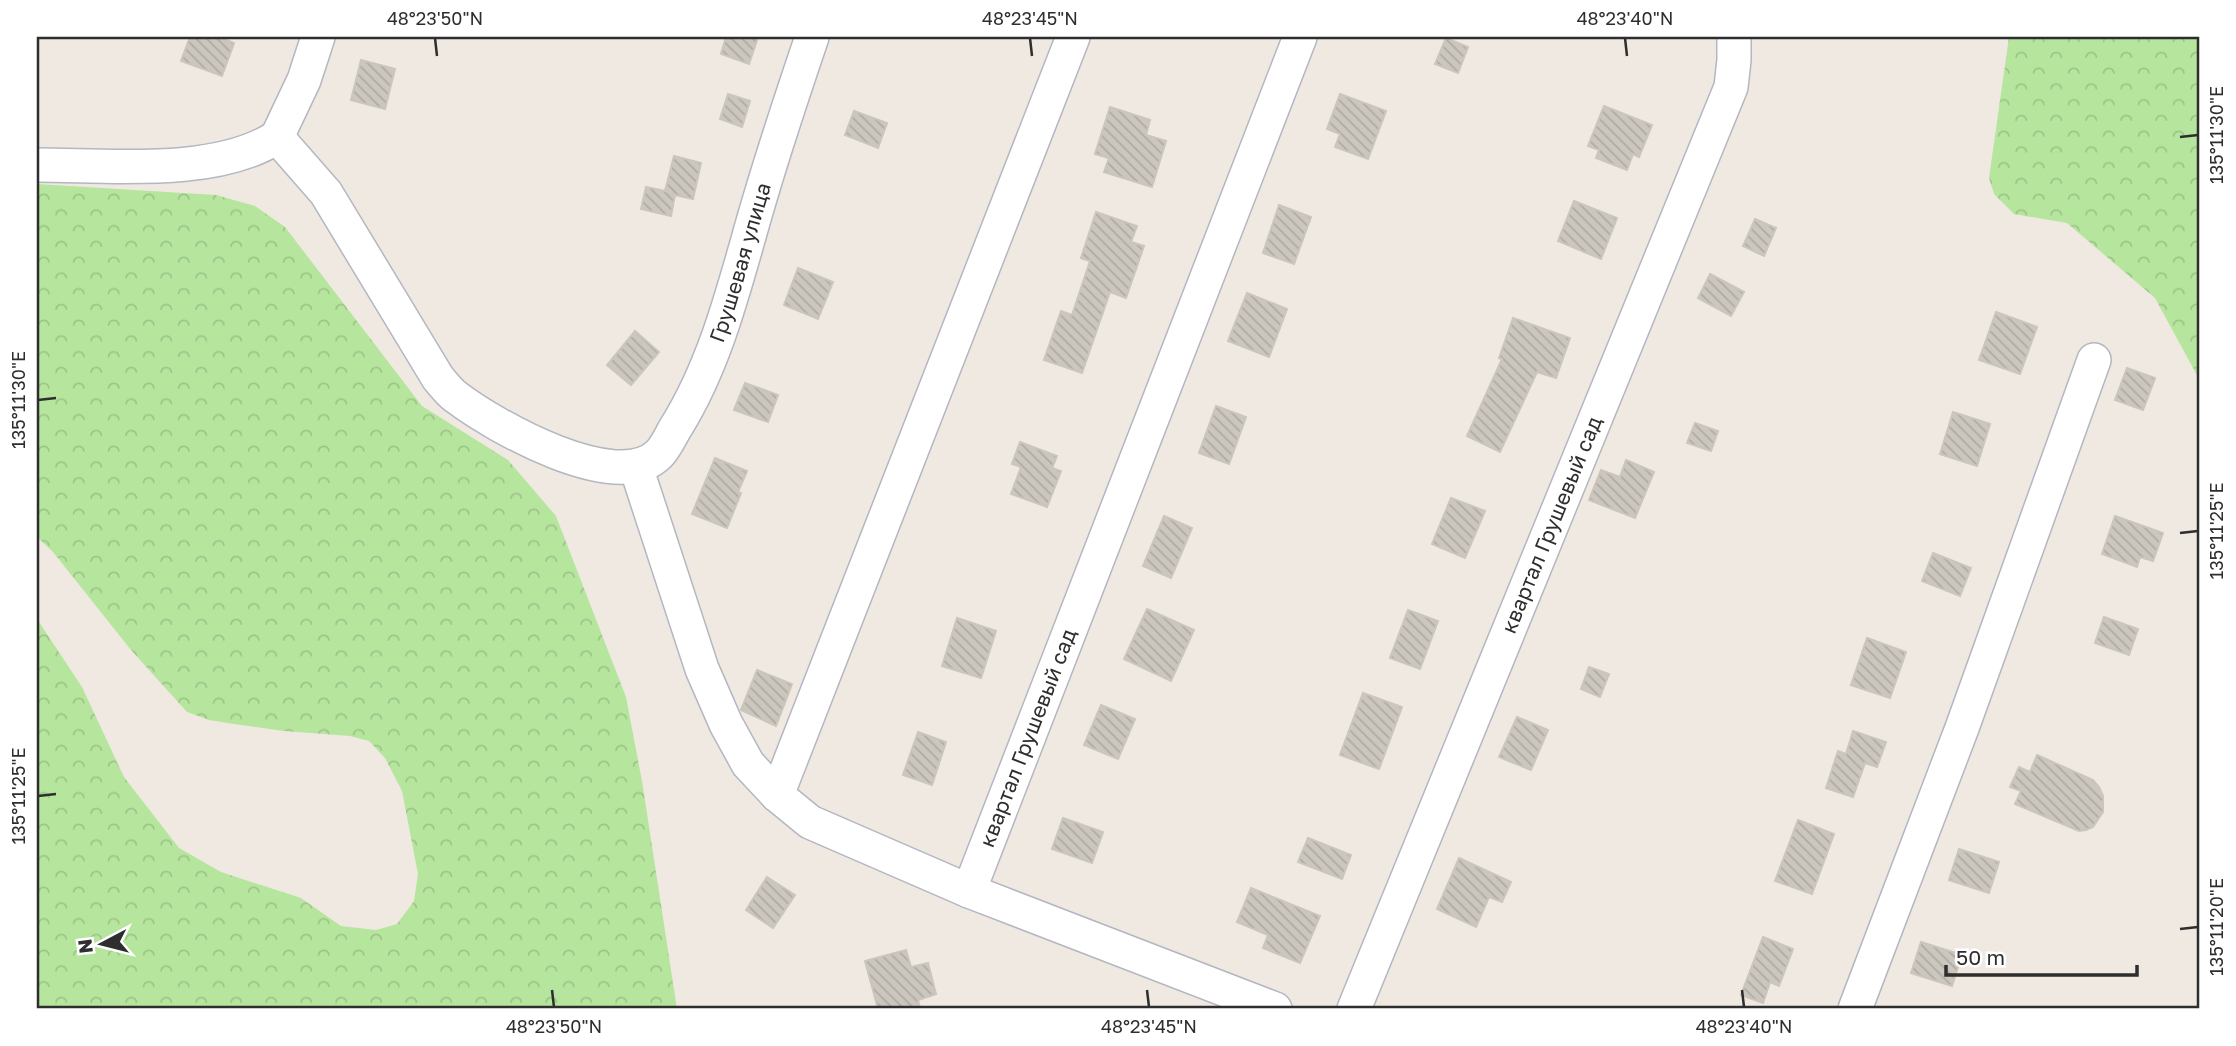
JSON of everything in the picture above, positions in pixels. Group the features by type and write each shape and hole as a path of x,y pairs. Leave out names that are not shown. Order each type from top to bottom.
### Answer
{"lane":[{"path":"37,165 127,167 216,160 260,148 277,137 304,80 318,37"},
{"name":"Грушевая улица","path":"636,467 659,454 686,411 709,365 778,138 812,37"},
{"path":"777,795 1073,37"},
{"name":"квартал Грушевый сад","path":"969,891 1300,37"},
{"name":"квартал Грушевый сад","path":"1354,1009 1731,87 1734,37"},
{"path":"277,137 326,193 438,378 454,396 477,412 572,459 606,467 636,467 702,669 726,724 748,765 777,795 810,822 969,891 1275,1009"},
{"path":"1855,1009 1962,728 2094,360"}],"green space":[{"path":"2009,37 2199,37 2199,379 2155,298 2067,223 2014,214 1994,194 1989,178"},
{"path":"37,184 216,195 255,206 285,227 422,406 508,460 556,516 626,697 642,781 677,1009 37,1009 37,619 82,687 124,777 179,848 221,872 301,898 341,926 376,930 397,924 414,901 418,874 402,791 385,758 369,741 350,736 234,724 209,720 187,712 131,650 53,552 37,537"}],"building":[{"path":"190,37 219,37 234,43 222,76 181,61"},
{"path":"726,37 758,37 749,64 721,54"},
{"path":"1446,38 1468,47 1458,73 1435,64"},
{"path":"361,60 395,69 385,109 351,100"},
{"path":"728,94 750,101 742,127 720,119"},
{"path":"1340,94 1386,111 1368,159 1335,147 1340,134 1327,129"},
{"path":"1604,106 1652,125 1639,157 1633,154 1627,170 1596,158 1599,150 1588,146"},
{"path":"1110,107 1150,120 1146,135 1166,141 1152,187 1104,172 1109,158 1095,154"},
{"path":"854,111 887,123 878,148 845,135"},
{"path":"674,156 701,163 693,199 675,195 671,216 641,209 646,187 665,191"},
{"path":"1574,201 1617,218 1601,259 1558,241"},
{"path":"1279,205 1311,217 1294,264 1263,253"},
{"path":"1096,212 1137,226 1131,242 1144,246 1126,298 1110,292 1082,373 1044,360 1061,311 1072,315 1090,261 1081,258"},
{"path":"1755,219 1776,228 1764,256 1743,246"},
{"path":"798,268 833,282 818,319 784,305"},
{"path":"1710,274 1744,292 1731,316 1698,298"},
{"path":"1247,293 1287,309 1269,357 1228,341"},
{"path":"1996,312 2037,327 2020,374 1979,360"},
{"path":"1513,318 1570,338 1556,378 1537,372 1500,452 1467,436 1502,359 1499,358"},
{"path":"635,331 659,352 631,385 607,365"},
{"path":"2127,368 2155,378 2143,410 2115,400"},
{"path":"745,383 778,395 768,422 734,410"},
{"path":"1216,406 1246,417 1229,464 1199,453"},
{"path":"1953,412 1990,424 1977,466 1940,454"},
{"path":"1695,423 1718,431 1711,451 1687,443"},
{"path":"1020,442 1057,456 1052,468 1061,471 1047,507 1011,494 1021,467 1012,464"},
{"path":"715,458 747,471 727,528 692,514"},
{"path":"1626,460 1654,472 1635,518 1589,500 1601,470 1620,477"},
{"path":"1451,498 1485,511 1465,558 1432,544"},
{"path":"1164,516 1192,528 1171,578 1143,566"},
{"path":"2115,516 2163,533 2153,561 2140,557 2137,567 2102,554"},
{"path":"1933,553 1971,568 1960,596 1922,581"},
{"path":"1147,609 1194,630 1171,681 1124,659"},
{"path":"1408,610 1438,621 1420,669 1390,658"},
{"path":"2104,617 2138,629 2129,655 2095,643"},
{"path":"957,618 996,631 981,678 942,666"},
{"path":"1867,638 1906,652 1890,698 1851,685"},
{"path":"1589,667 1609,674 1600,697 1581,689"},
{"path":"757,670 792,684 776,726 741,710"},
{"path":"1363,693 1402,707 1379,769 1340,755"},
{"path":"1101,705 1135,719 1118,759 1084,745"},
{"path":"1517,717 1548,730 1531,770 1499,757"},
{"path":"1853,731 1886,742 1877,767 1865,763 1853,797 1826,788 1838,751 1846,754"},
{"path":"918,732 946,742 932,785 903,775"},
{"path":"2037,755 2093,780 2099,787 2103,796 2103,812 2093,827 2079,831 2015,804 2021,791 2010,787 2019,767 2030,772"},
{"path":"1063,818 1103,832 1092,863 1052,849"},
{"path":"1798,820 1834,834 1812,894 1775,881"},
{"path":"1308,838 1351,855 1342,879 1298,862"},
{"path":"1959,849 1999,862 1989,893 1949,880"},
{"path":"1459,858 1511,882 1502,902 1489,897 1476,927 1437,909"},
{"path":"767,877 795,895 773,928 746,910"},
{"path":"1251,888 1320,916 1300,963 1263,948 1268,935 1237,922"},
{"path":"1763,937 1793,949 1779,986 1770,982 1763,1003 1741,995"},
{"path":"1921,942 1962,955 1952,986 1911,973"},
{"path":"906,950 911,967 928,963 936,994 918,1000 920,1009 878,1009 865,961"}]}
